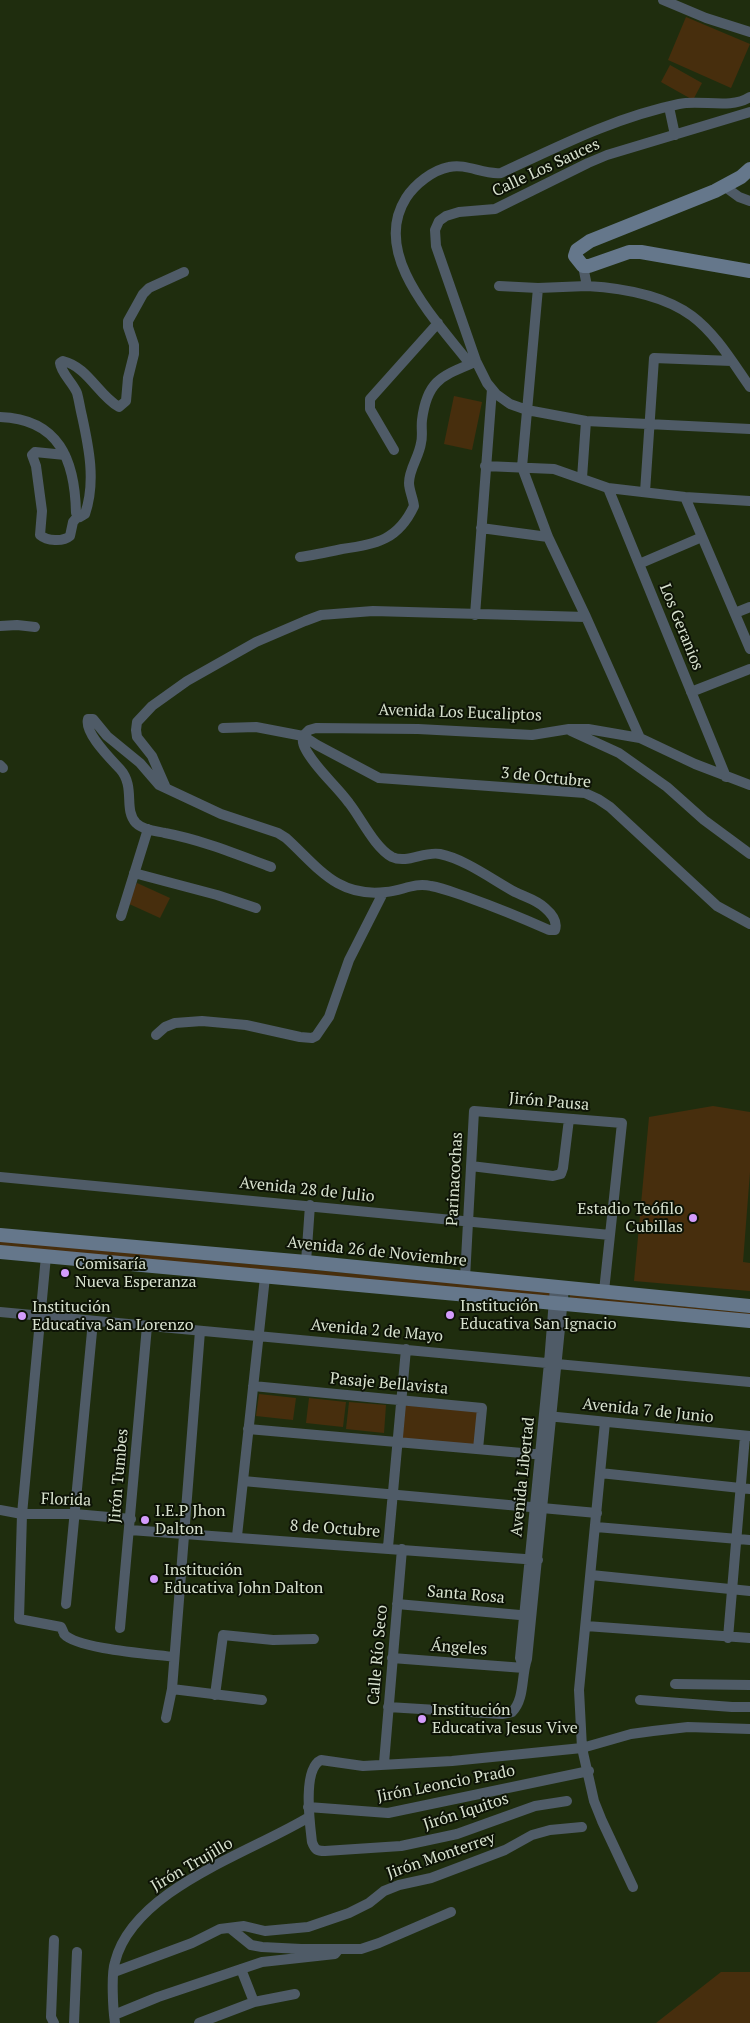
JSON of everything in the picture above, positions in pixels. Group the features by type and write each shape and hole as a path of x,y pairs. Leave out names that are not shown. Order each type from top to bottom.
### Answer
{"main road":[{"path":"750,169 724,186 590,241 577,250 579,261 589,266 629,252 640,252 750,271"},
{"name":"Avenida 26 de Noviembre","path":"0,1235 306,1262 750,1306"},
{"name":"Avenida 26 de Noviembre","path":"0,1252 750,1320"}],"street":[{"path":"663,0 706,18 750,32"},
{"path":"750,97 727,104 704,102 679,104 601,127 501,173 492,174 460,165 447,167 434,172 410,192 400,208 396,225 398,250 410,283 423,304 473,362 492,389 510,404 527,410 586,420 750,429"},
{"path":"669,107 675,135"},
{"name":"Calle Los Sauces","path":"473,362 436,246 435,230 439,221 446,216 459,212 495,209 588,163 750,112"},
{"path":"724,186 739,197 750,201"},
{"path":"579,261 586,286"},
{"path":"66,455 35,452 32,455 36,466 42,511 40,535 46,539 66,540 70,536 73,522 78,516 80,517 85,514 91,486 89,453 77,394 71,381 60,367 60,363 63,362 76,367 107,400 119,407 122,406 126,401 128,378 134,354 134,345 128,328 128,321 143,294 149,288 184,272"},
{"path":"498,286 538,288 586,286 631,292 673,304 699,322 710,333 732,360 750,387"},
{"path":"538,288 522,467 548,537 640,738"},
{"path":"394,450 370,409 370,399 438,323"},
{"path":"645,492 654,358 732,360"},
{"path":"300,557 377,544 395,533 406,520 414,506 409,485 410,475 419,453 422,439 423,414 428,399 439,379 473,362"},
{"path":"475,615 492,389"},
{"path":"0,417 16,418 36,424 47,432 66,455 70,466 78,516"},
{"path":"582,478 586,420"},
{"path":"485,466 554,469 608,488 685,497 750,501"},
{"name":"Los Geranios","path":"608,488 726,777"},
{"path":"685,497 750,649"},
{"path":"481,528 548,537"},
{"path":"639,564 702,538"},
{"path":"735,614 750,607"},
{"path":"167,790 152,756 137,737 137,722 152,706 187,682 256,642 321,615 372,611 586,617"},
{"path":"0,626 35,627"},
{"path":"691,692 750,669"},
{"path":"271,867 192,838 140,826 132,816 127,778 94,739 87,723 88,719 93,719 167,790 221,814 278,833 286,838 320,871 342,887 358,892 383,893 394,892 409,885 431,886 500,909 549,930 555,930 556,926 551,914 538,902 448,856 424,854 397,859 387,854 349,803 312,759 302,743 303,736"},
{"name":"Avenida Los Eucaliptos","path":"223,728 256,728 303,736 309,730 316,728 401,728 532,735 568,729 588,729 640,738 726,777 750,785"},
{"path":"568,729 619,753 667,787 704,820 750,854"},
{"name":"3 de Octubre","path":"303,736 316,745 379,778 585,794 598,798 717,906 750,924"},
{"path":"121,916 148,829"},
{"path":"738,846 750,845"},
{"path":"134,873 217,895 256,908"},
{"path":"156,1035 165,1027 175,1023 202,1021 232,1023 300,1037 312,1038 316,1036 330,1018 349,960 383,893"},
{"name":"Jirón Pausa","path":"474,1111 622,1122 610,1234"},
{"name":"Parinacochas","path":"465,1278 474,1111"},
{"path":"471,1166 553,1176 561,1174 564,1168 569,1119"},
{"name":"Avenida 28 de Julio","path":"0,1177 610,1234"},
{"path":"306,1262 310,1205"},
{"path":"604,1291 610,1234"},
{"path":"46,1256 22,1514 19,1619 61,1626 64,1633 71,1638 109,1650 174,1657"},
{"path":"237,1536 265,1276"},
{"name":"Avenida Libertad","path":"388,1708 509,1714 517,1707 520,1700 524,1668 520,1658 528,1615 560,1288"},
{"name":"Avenida 2 de Mayo","path":"0,1312 750,1382"},
{"path":"66,1604 93,1321"},
{"name":"Jirón Tumbes","path":"120,1628 147,1326"},
{"path":"166,1718 172,1689 186,1533 200,1331"},
{"path":"388,1548 406,1349"},
{"name":"Pasaje Bellavista","path":"253,1386 482,1408 478,1449"},
{"name":"Avenida 7 de Junio","path":"548,1416 748,1436"},
{"path":"605,1422 579,1690 582,1748 589,1771 594,1801 633,1887"},
{"path":"248,1429 544,1455"},
{"path":"728,1638 737,1539 746,1488 748,1436"},
{"path":"600,1473 746,1488"},
{"path":"243,1481 393,1493 597,1513"},
{"name":"Florida","path":"0,1510 22,1514 76,1514 130,1525"},
{"name":"8 de Octubre","path":"130,1525 186,1533 534,1559"},
{"path":"596,1527 750,1540"},
{"name":"Calle Río Seco","path":"384,1764 402,1549"},
{"path":"591,1575 750,1591"},
{"name":"Santa Rosa","path":"397,1604 528,1615"},
{"path":"586,1626 728,1638 750,1638"},
{"path":"215,1696 223,1635 273,1640 314,1639"},
{"name":"Ángeles","path":"392,1658 524,1668"},
{"path":"675,1684 750,1685"},
{"path":"172,1689 215,1696 262,1700"},
{"path":"640,1700 750,1707"},
{"path":"308,1812 307,1798 315,1765 318,1761 327,1760 363,1766 452,1761 582,1748 631,1734 653,1730 688,1727 732,1730 750,1729"},
{"name":"Jirón Leoncio Prado","path":"308,1812 388,1813 589,1771"},
{"name":"Jirón Iquitos","path":"308,1812 314,1848 318,1851 326,1851 401,1846 457,1834 535,1806 567,1801"},
{"name":"Jirón Trujillo","path":"114,2019 114,1963 124,1940 143,1914 158,1900 196,1876 308,1812"},
{"name":"Jirón Monterrey","path":"114,1972 192,1943 220,1930 244,1926 265,1931 308,1926 349,1913 368,1903 384,1891 399,1885 431,1878 505,1850 532,1835 550,1830 582,1827"},
{"path":"230,1928 251,1945 262,1947 361,1949 450,1912"},
{"path":"54,1940 51,2017 54,2023"},
{"path":"114,2019 158,1997 262,1962 335,1954 339,1949"},
{"path":"74,2023 77,1952"},
{"path":"241,1969 254,2002"},
{"path":"199,2023 254,2002 295,1994"}],"shaded area":[{"path":"686,17 750,44 731,88 668,60"},
{"path":"670,65 702,83 693,100 661,82"},
{"path":"454,396 482,402 472,450 444,444"},
{"path":"137,883 170,898 160,918 127,903"},
{"name":"Estadio Teófilo Cubillas","path":"713,1106 750,1112 750,1172 743,1262 750,1263 750,1291 634,1281 649,1117"},
{"path":"0,1241 553,1292 553,1297 0,1246"},
{"path":"570,1295 750,1313 750,1316 570,1299"},
{"path":"259,1394 296,1398 293,1420 256,1416"},
{"path":"309,1398 346,1402 343,1427 306,1423"},
{"path":"349,1402 386,1405 384,1433 346,1429"},
{"path":"402,1405 479,1412 475,1445 399,1439"},
{"path":"721,1972 750,1972 750,2023 656,2023"}],"place":[{"name":"Estadio Teófilo Cubillas","path":"693,1218"},
{"name":"Comisaría Nueva Esperanza","path":"65,1273"},
{"name":"Institución Educativa San Ignacio","path":"450,1315"},
{"name":"Institución Educativa San Lorenzo","path":"22,1316"},
{"name":"I.E.P Jhon Dalton","path":"145,1520"},
{"name":"Institución Educativa John Dalton","path":"154,1579"},
{"name":"Institución Educativa Jesus Vive","path":"422,1719"}]}
